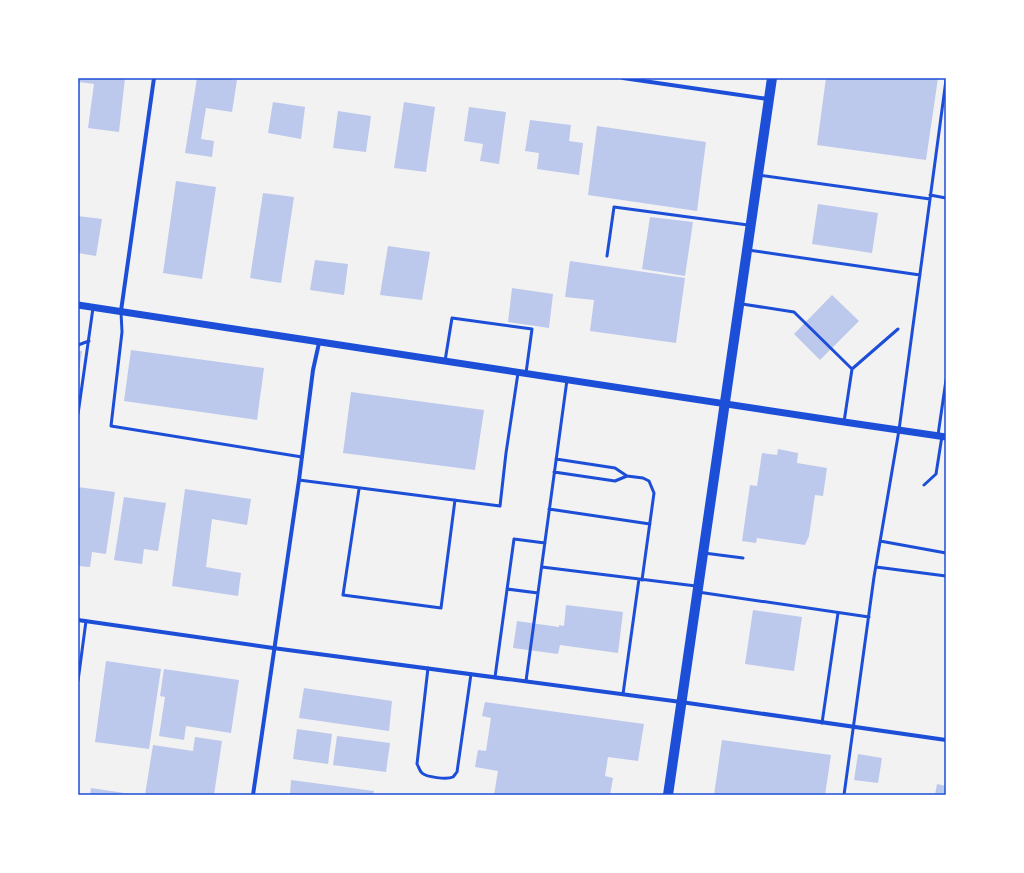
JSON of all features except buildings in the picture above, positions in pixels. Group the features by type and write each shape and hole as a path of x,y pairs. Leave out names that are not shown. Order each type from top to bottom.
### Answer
{"main road":[{"path":"668,795 738,304 772,78"}],"street":[{"path":"120,312 154,78"},
{"path":"623,78 769,99"},
{"path":"78,305 319,343 942,436"},
{"path":"253,795 273,648 319,343"},
{"path":"78,620 273,648 681,702 853,728 946,740"}],"lane":[{"path":"844,795 876,567 899,430 946,80"},
{"path":"758,174 946,198"},
{"path":"607,256 614,207 750,225"},
{"path":"746,250 920,275"},
{"path":"738,304 794,312 852,370"},
{"path":"78,414 93,308"},
{"path":"120,312 122,332 111,426 302,457"},
{"path":"299,480 359,489 500,506 506,453 532,329 452,318 445,362"},
{"path":"844,422 852,370 898,329"},
{"path":"78,345 88,341"},
{"path":"526,681 567,380"},
{"path":"924,485 936,474 942,436 946,380"},
{"path":"556,459 615,468 627,476 643,478 653,487 654,493 650,524 640,579 623,694"},
{"path":"554,472 615,481 627,476"},
{"path":"359,489 343,595 441,608 455,500"},
{"path":"550,509 650,524"},
{"path":"495,677 514,539 545,544"},
{"path":"880,541 946,552"},
{"path":"702,553 743,558"},
{"path":"542,567 640,579 869,617"},
{"path":"876,567 946,576"},
{"path":"507,590 538,593"},
{"path":"822,723 838,613"},
{"path":"78,681 86,621"},
{"path":"428,668 417,764 420,771 426,776 448,778 457,772 471,674"}]}
